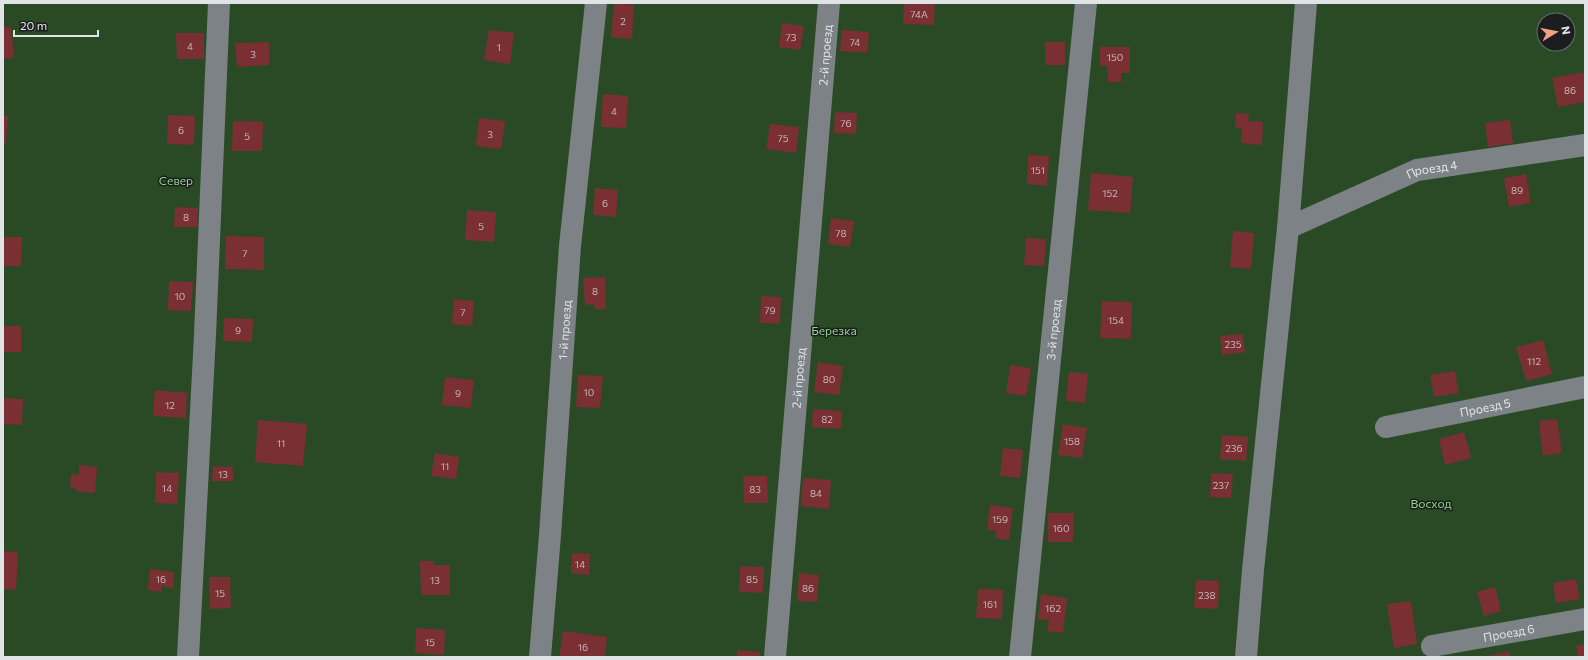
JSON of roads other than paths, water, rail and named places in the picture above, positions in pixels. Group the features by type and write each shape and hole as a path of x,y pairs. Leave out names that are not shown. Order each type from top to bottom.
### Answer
{"street":[{"path":"188,657 206,327 219,3"},
{"name":"1-й проезд","path":"540,657 570,246 596,3"},
{"name":"2-й проезд","path":"775,657 829,3"},
{"name":"3-й проезд","path":"1020,657 1086,3"},
{"path":"1246,657 1253,570 1288,228 1306,3"},
{"name":"Проезд 4","path":"1288,228 1417,170 1585,145"},
{"name":"Проезд 5","path":"1386,427 1585,387"},
{"name":"Проезд 6","path":"1432,646 1585,619"}],"park label":[{"name":"Север","path":"176,180"},
{"name":"Березка","path":"834,330"},
{"name":"Восход","path":"1431,503"}]}
